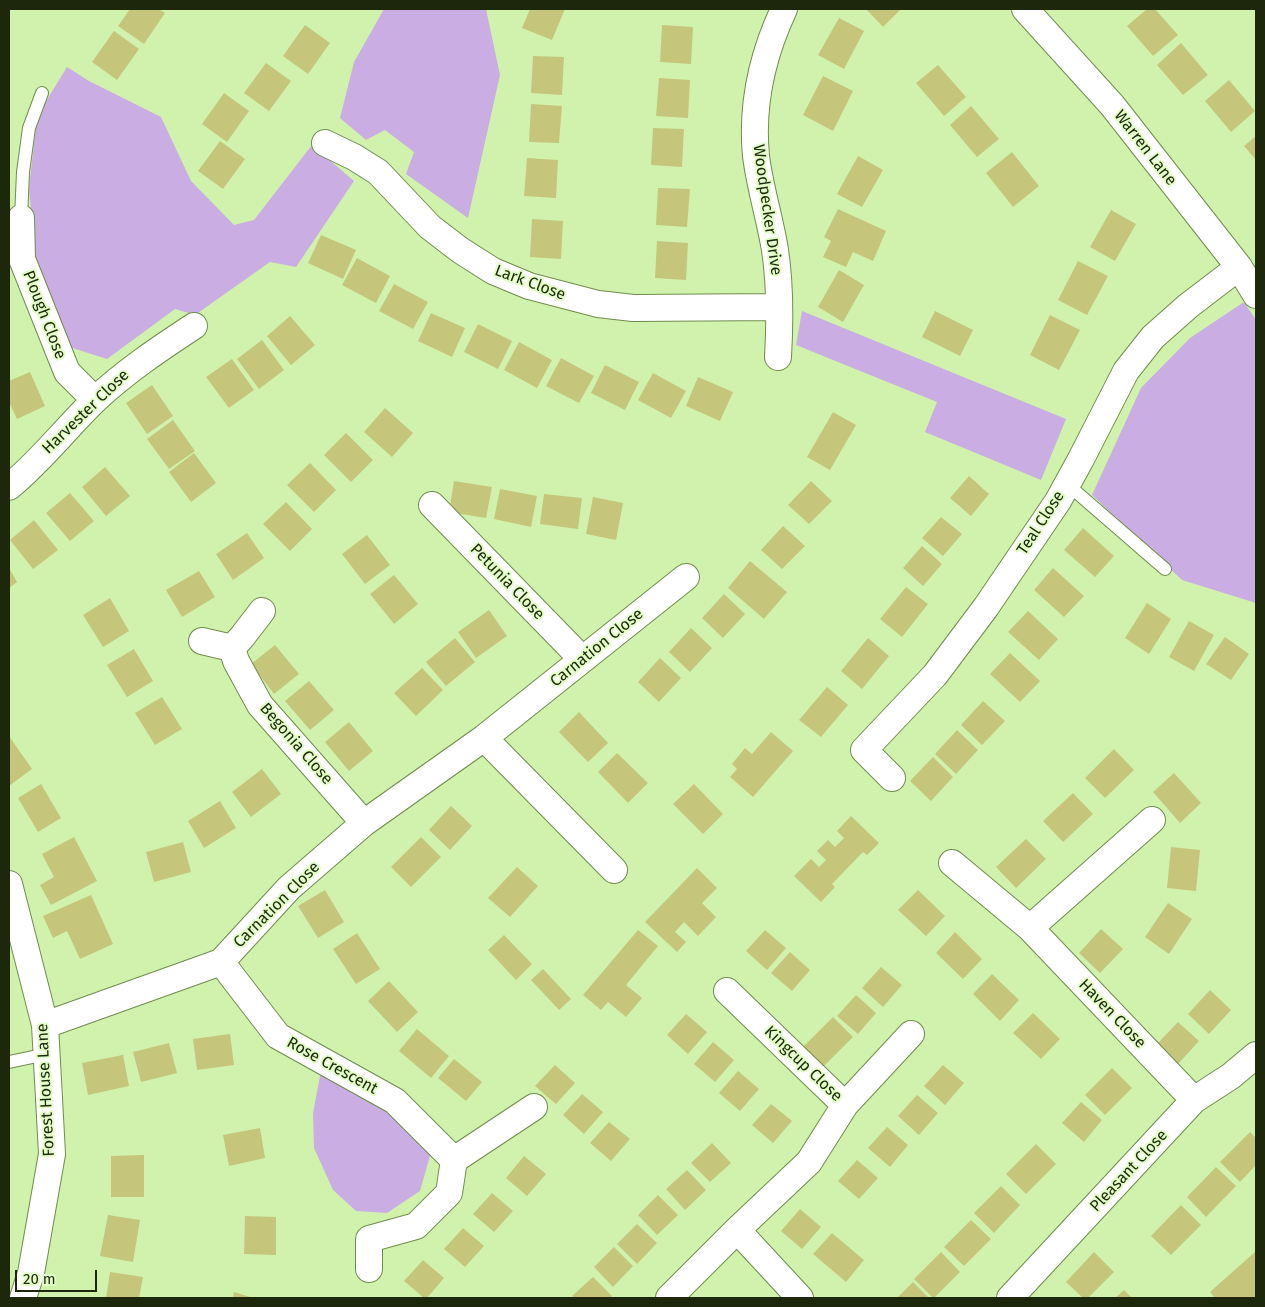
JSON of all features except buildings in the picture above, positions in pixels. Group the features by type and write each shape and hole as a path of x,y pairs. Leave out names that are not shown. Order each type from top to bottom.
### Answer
{"street":[{"name":"Woodpecker Drive","path":"778,357 780,326 775,250 756,156 756,113 760,74 772,35 784,9"},
{"name":"Warren Lane","path":"1025,9 1112,105 1239,267 1256,294"},
{"name":"Lark Close","path":"325,142 354,156 378,172 430,227 460,250 493,271 529,286 598,304 633,308 778,307"},
{"name":"Plough Close","path":"21,218 22,259 63,364 67,372 95,400"},
{"name":"Teal Close","path":"892,778 864,750 935,675 986,606 1058,501 1126,371 1153,337 1188,306 1239,267"},
{"name":"Harvester Close","path":"9,486 23,475 95,400 132,367 194,326"},
{"name":"Petunia Close","path":"432,505 582,659"},
{"name":"Carnation Close","path":"45,1025 220,962 289,888 364,823 484,738 686,577"},
{"path":"202,641 232,648 262,611"},
{"name":"Begonia Close","path":"232,648 236,661 260,705 364,823"},
{"path":"484,738 614,870"},
{"path":"1030,928 1152,820"},
{"name":"Haven Close","path":"952,863 1030,928 1194,1100"},
{"name":"Forest House Lane","path":"9,884 45,1025 52,1154 31,1273 23,1298"},
{"name":"Rose Crescent","path":"220,962 278,1036 396,1101 454,1160"},
{"name":"Kingcup Close","path":"669,1298 736,1230 809,1162 846,1105 728,991"},
{"path":"846,1105 912,1034"},
{"name":"Pleasant Close","path":"1017,1296 1194,1100 1231,1076 1256,1055"},
{"path":"369,1269 369,1240 416,1226 449,1193 454,1160 534,1107"},
{"path":"736,1230 800,1298"}],"lane":[{"path":"21,218 23,172 29,128 42,93"},
{"path":"1067,484 1165,569"},
{"path":"9,1062 47,1054"}],"shaded area":[{"path":"384,9 486,9 500,75 468,218 406,174 414,152 385,130 366,140 340,118 354,62"},
{"path":"67,67 89,81 161,117 191,181 234,225 254,220 312,145 354,181 296,267 270,262 195,315 175,309 107,359 66,346 40,300 29,189 37,116"},
{"path":"1244,302 1256,320 1256,603 1182,580 1092,495 1141,388 1190,338"},
{"path":"802,311 1066,419 1041,480 925,432 937,402 796,345"},
{"path":"328,1072 408,1123 430,1156 420,1191 387,1213 356,1211 333,1190 314,1148 313,1113 320,1076"}]}
